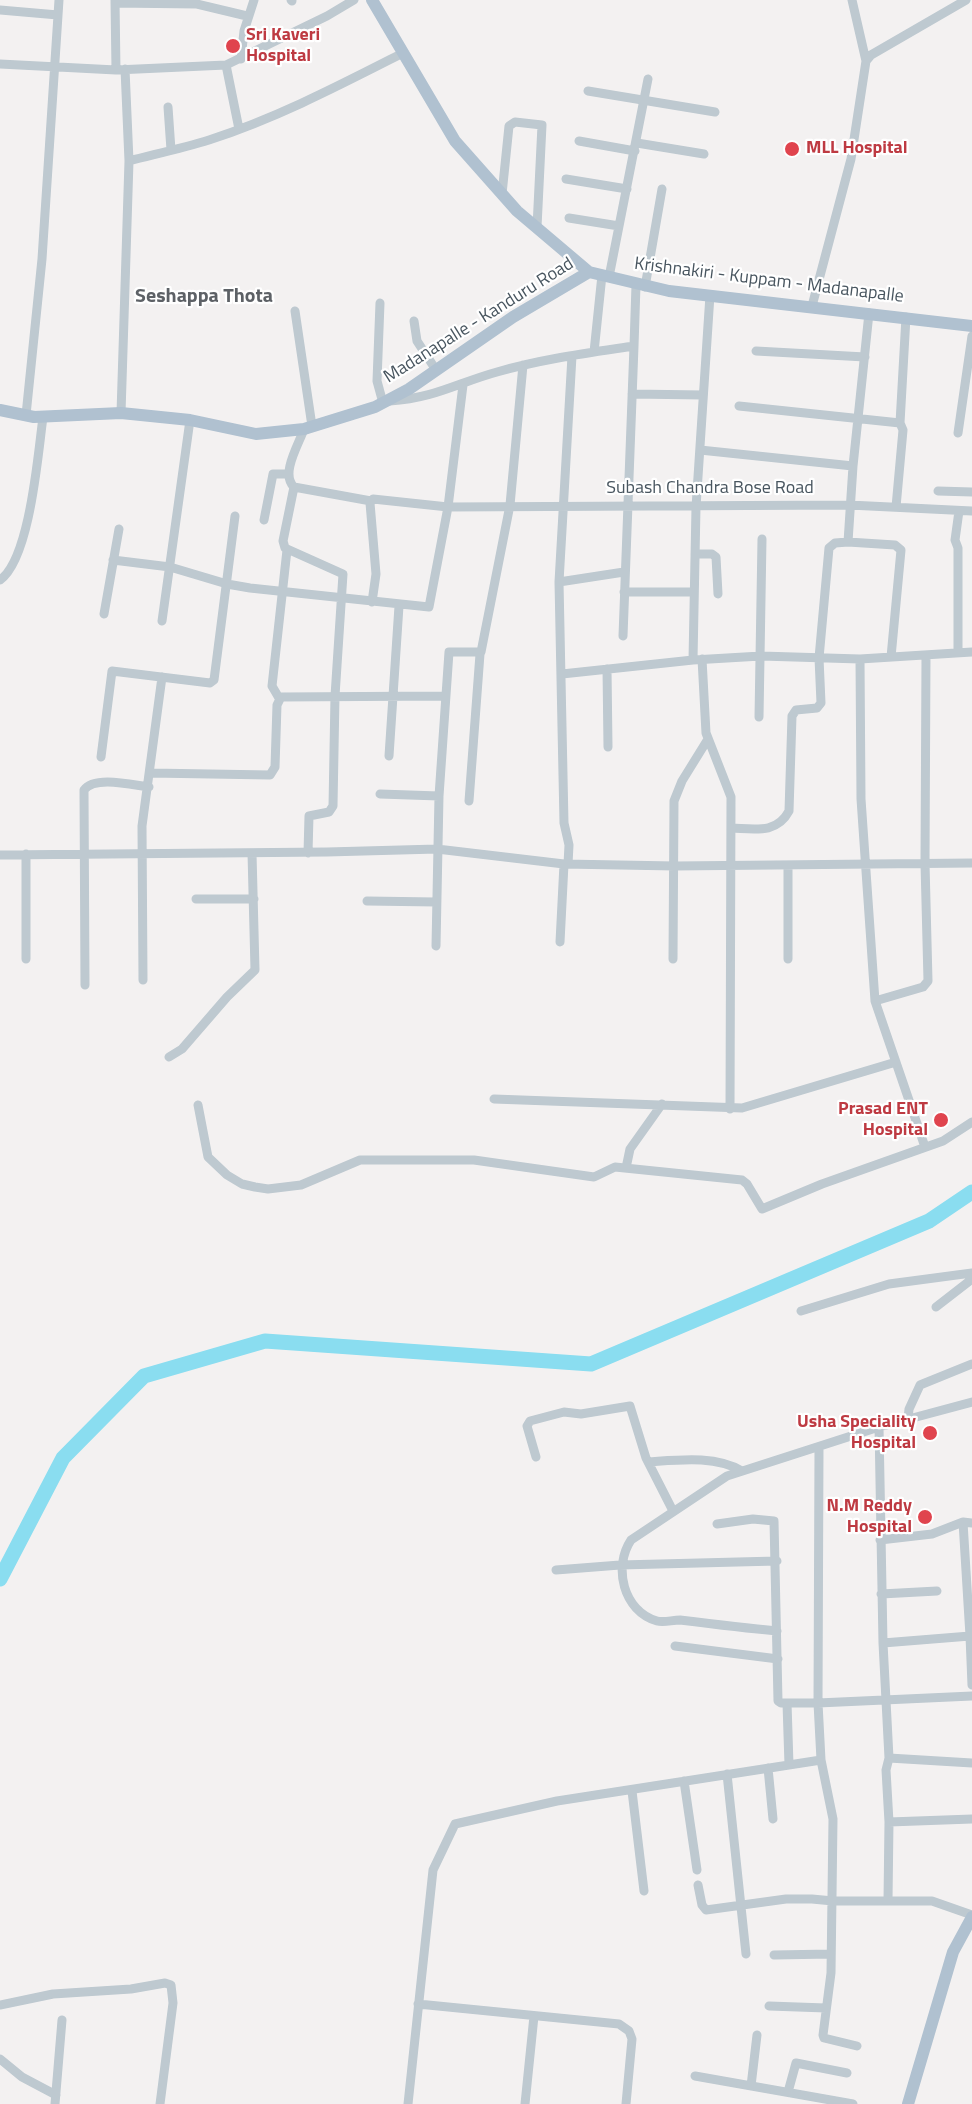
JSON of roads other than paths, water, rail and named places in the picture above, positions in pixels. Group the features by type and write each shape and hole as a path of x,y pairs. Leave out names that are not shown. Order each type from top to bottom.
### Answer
{"main road":[{"name":"Krishnakiri - Kuppam - Madanapalle","path":"372,0 455,141 502,194 537,227 600,275 641,286 972,326"},
{"name":"Madanapalle - Kanduru Road","path":"0,410 43,417 121,413 190,420 256,434 308,428 384,402 436,370 513,317 600,275"},
{"path":"908,2104 953,1952 972,1916"}],"street":[{"path":"26,415 42,259 59,0"},
{"path":"241,59 247,16 254,0"},
{"path":"0,64 120,70 226,65 354,0"},
{"path":"812,306 852,159 866,61 852,0"},
{"path":"866,61 871,55 966,0"},
{"path":"121,413 129,161 115,2 197,4 247,16"},
{"path":"0,10 58,15"},
{"path":"129,161 239,129 312,100 403,53"},
{"path":"226,65 239,129"},
{"path":"594,352 600,275 619,226 648,79"},
{"path":"588,92 715,112"},
{"path":"168,107 171,150"},
{"path":"502,194 509,126 515,122 542,125 537,227"},
{"path":"579,141 704,154"},
{"path":"566,179 627,189"},
{"path":"623,636 634,346 641,286 663,189"},
{"path":"569,218 619,226"},
{"path":"710,295 699,450 693,592 698,659 708,739 728,784 732,828 730,1109"},
{"path":"380,303 377,381 384,402 428,397 523,365 634,346"},
{"path":"151,773 270,775 274,767 279,698 272,686 288,550 283,541 294,487 288,474 308,428 295,311"},
{"path":"848,542 849,505 869,313"},
{"path":"896,507 903,430 900,423 906,317"},
{"path":"414,321 417,341 436,370"},
{"path":"958,433 972,336"},
{"path":"756,351 865,357"},
{"path":"560,942 569,845 564,823 559,582 572,356"},
{"path":"469,801 480,654 510,505 523,365"},
{"path":"113,560 170,567 227,585 426,608 431,604 448,507 463,385"},
{"path":"632,394 703,395"},
{"path":"739,406 900,423"},
{"path":"0,579 14,566 23,542 43,417"},
{"path":"162,621 190,420"},
{"path":"699,450 853,466"},
{"path":"264,520 273,474 288,474"},
{"name":"Subash Chandra Bose Road","path":"294,487 371,501 448,507 849,505 972,511"},
{"path":"938,491 972,492"},
{"path":"371,501 376,574 372,602"},
{"path":"958,653 958,548 956,540 959,511"},
{"path":"101,757 111,673 114,671 210,682 214,680 235,516"},
{"path":"104,614 119,529"},
{"path":"759,717 762,539"},
{"path":"732,828 769,829 784,819 790,803 792,716 796,710 817,708 821,704 819,658 829,548 835,543 895,545 901,550 891,657"},
{"path":"288,550 342,573 335,696 333,807 329,812 309,816 308,853"},
{"path":"695,554 712,554 716,557 717,594"},
{"path":"559,582 624,572"},
{"path":"624,592 693,592"},
{"path":"389,756 399,606"},
{"path":"436,946 439,796 444,696 449,652 480,654"},
{"path":"562,674 698,659 761,656 860,659 972,652"},
{"path":"875,1000 923,987 928,981 925,863 926,655"},
{"path":"860,659 865,864 875,1000 925,1147"},
{"path":"607,669 608,747"},
{"path":"143,980 144,814 162,677"},
{"path":"279,698 444,696"},
{"path":"673,959 675,796 708,739"},
{"path":"85,984 86,787 99,782 149,787"},
{"path":"380,794 439,796"},
{"path":"0,855 308,853 437,849 566,864 733,866 972,863"},
{"path":"169,1057 182,1049 227,997 255,970 252,853"},
{"path":"26,854 26,959"},
{"path":"788,864 788,959"},
{"path":"196,899 254,899"},
{"path":"367,901 436,902"},
{"path":"494,1099 662,1104 730,1109 771,1101 896,1062"},
{"path":"626,1168 630,1149 662,1104"},
{"path":"198,1106 208,1157 227,1175 242,1184 255,1187 268,1189 301,1185 360,1160 474,1160 594,1176 608,1168 626,1168 742,1180 747,1184 762,1209 822,1184 943,1141 972,1122"},
{"path":"801,1311 889,1284 972,1273"},
{"path":"936,1307 972,1279"},
{"path":"908,1419 909,1409 920,1385 972,1364"},
{"path":"777,1631 675,1620 655,1621 637,1607 628,1596 620,1565 630,1540 727,1476 879,1427 972,1402"},
{"path":"536,1458 527,1426 530,1421 564,1412 581,1414 626,1405 633,1408 648,1462 673,1511"},
{"path":"879,1427 881,1594 889,1758 886,1770 889,1822 888,1900"},
{"path":"819,1448 818,1703 821,1760 833,1819 831,1954 824,2038 857,2046"},
{"path":"648,1462 678,1460 712,1462 728,1464 742,1471"},
{"path":"717,1524 753,1519 774,1521 777,1561 778,1701 818,1703 972,1696"},
{"path":"880,1540 932,1534 968,1523 972,1685"},
{"path":"556,1570 620,1565 777,1561"},
{"path":"881,1594 937,1591"},
{"path":"883,1642 970,1636"},
{"path":"675,1646 778,1659"},
{"path":"787,1703 789,1765"},
{"path":"889,1758 972,1763"},
{"path":"408,2104 433,1870 454,1824 556,1801 821,1760"},
{"path":"768,1768 773,1819"},
{"path":"727,1774 746,1954"},
{"path":"684,1781 697,1870"},
{"path":"632,1791 644,1891"},
{"path":"889,1822 972,1820"},
{"path":"698,1885 702,1905 706,1910 786,1899 888,1900 932,1901 972,1916"},
{"path":"774,1955 831,1954"},
{"path":"0,2005 53,1994 131,1989 165,1983 171,1985 173,2002 160,2104"},
{"path":"418,2004 619,2024 629,2031 632,2039 626,2104"},
{"path":"770,2006 826,2008"},
{"path":"525,2104 534,2016"},
{"path":"0,2059 56,2100 62,2020"},
{"path":"751,2086 757,2035"},
{"path":"788,2092 796,2063 847,2073"},
{"path":"695,2076 853,2104"}],"waterway":[{"path":"0,1579 63,1458 144,1376 265,1341 591,1364 929,1221 972,1192"}],"place":[{"name":"Sri Kaveri Hospital","path":"233,46"},
{"name":"MLL Hospital","path":"792,149"},
{"name":"Prasad ENT Hospital","path":"941,1120"},
{"name":"Usha Speciality Hospital","path":"930,1433"},
{"name":"N.M Reddy Hospital","path":"925,1517"}],"district":[{"name":"Seshappa Thota","path":"204,297"}]}
